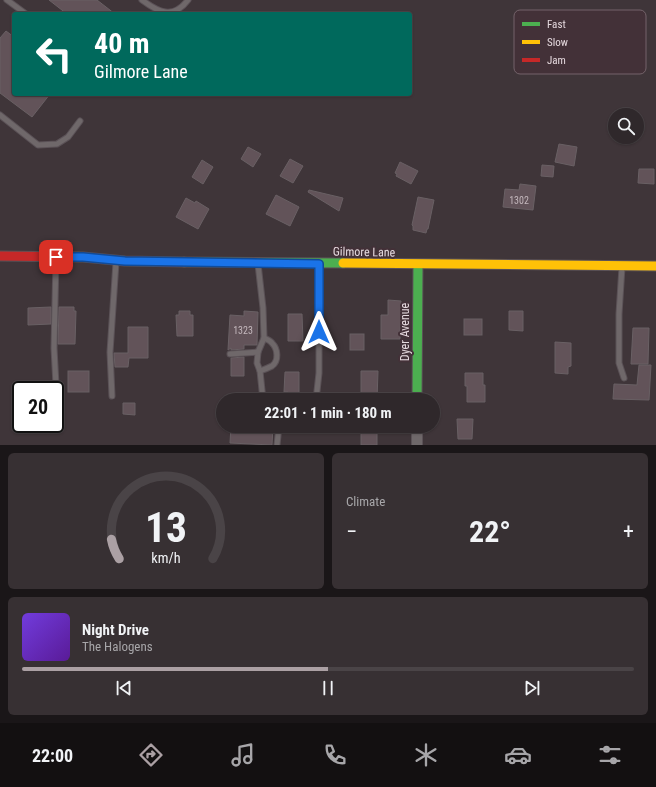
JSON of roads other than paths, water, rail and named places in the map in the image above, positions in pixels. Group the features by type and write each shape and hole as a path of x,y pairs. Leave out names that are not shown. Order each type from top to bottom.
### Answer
{"street":[{"name":"Gilmore Lane","path":"0,256 319,264 656,266"},
{"name":"Dyer Avenue","path":"417,393 418,264"},
{"path":"417,433 417,445"}],"lane":[{"path":"7,0 23,12"},
{"path":"142,0 155,10 162,12"},
{"path":"168,12 185,4 188,0"},
{"path":"0,114 38,145 57,144 68,137 80,121"},
{"path":"56,257 54,348 56,381"},
{"path":"112,396 110,352 116,260"},
{"path":"258,263 263,308 264,338 258,352 257,363 260,371 262,393"},
{"path":"317,393 319,264"},
{"path":"622,266 618,314 619,363 624,378"},
{"path":"260,371 272,366 277,356 277,349 272,342 264,338"},
{"path":"230,354 258,352"},
{"path":"278,445 279,433"}]}
